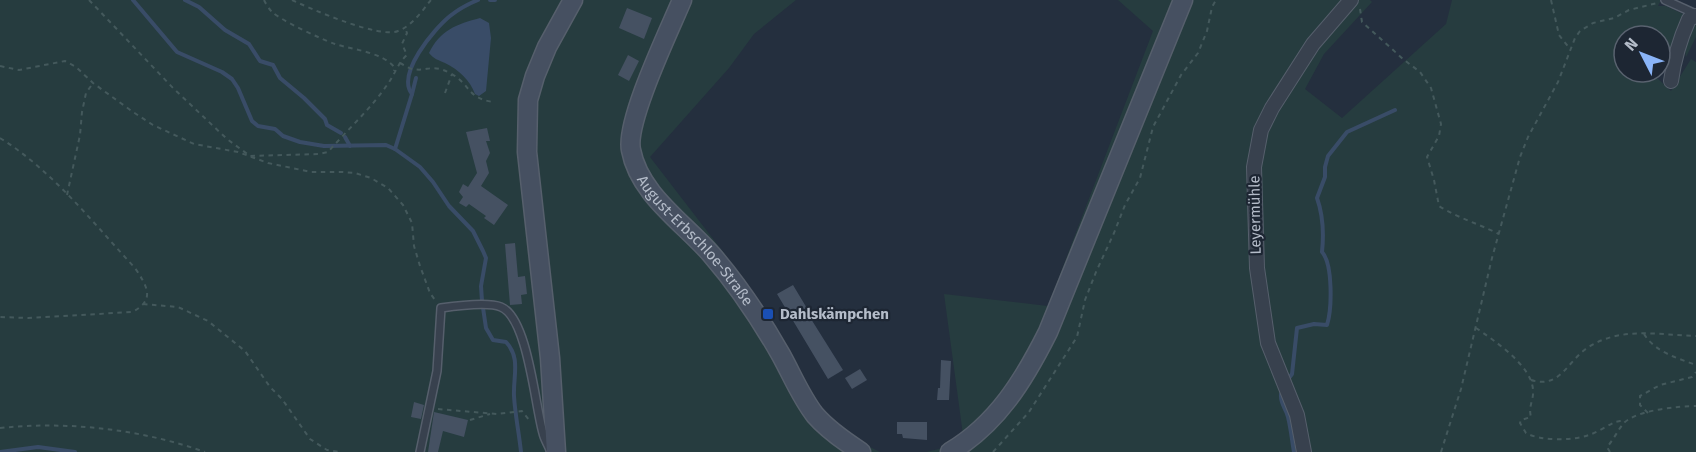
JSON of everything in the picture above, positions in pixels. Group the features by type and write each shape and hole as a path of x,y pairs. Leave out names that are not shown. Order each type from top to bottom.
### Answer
{"main road":[{"path":"556,452 550,358 527,152 528,100 547,47 573,0"},
{"name":"August-Erbschloe-Straße","path":"682,0 639,104 633,125 630,149 637,168 649,189 711,254 744,296 815,415 834,434 861,452"},
{"path":"950,452 965,443 991,421 1016,390 1032,364 1048,332 1183,0"}],"street":[{"name":"Leyermühle","path":"1304,452 1297,415 1273,358 1266,334 1257,268 1254,167 1261,130 1272,108 1313,44 1355,4"},
{"path":"1672,75 1689,19 1696,15"}],"lane":[{"path":"1665,0 1696,15"},
{"path":"420,452 437,371 441,308 500,306 515,321 524,339 543,435 552,452"}],"path":[{"path":"89,0 180,95 227,139 250,156 319,154 330,150 368,107 407,55 402,44 407,33 405,28"},
{"path":"264,0 272,12 294,26 333,43 378,57 395,68 394,74"},
{"path":"292,0 376,31 391,33 405,28 431,0"},
{"path":"993,452 1029,412 1077,337 1085,300 1096,272 1125,205 1140,178 1153,127 1181,75 1198,53 1216,0"},
{"path":"1551,0 1559,35 1570,49"},
{"path":"1441,452 1461,389 1520,158 1533,127 1558,82 1575,38 1585,27 1614,18 1629,10 1665,0"},
{"path":"1355,4 1362,22 1420,72 1431,88 1441,124 1439,136 1427,157 1439,206 1449,213 1474,221 1499,234"},
{"path":"0,66 19,70 65,61 153,125 194,144 311,172 355,173 371,178 388,188 403,206 412,224 414,246 430,293 441,308"},
{"path":"400,63 413,69 434,67 452,74 463,82 476,98 493,102"},
{"path":"446,93 452,74"},
{"path":"67,195 86,93 93,83"},
{"path":"0,138 20,151 67,195 135,268 148,292 143,304 132,312 28,318 0,317"},
{"path":"143,304 178,307 208,321 245,351 310,439 327,450 339,452"},
{"path":"1476,328 1519,362 1531,380 1534,392 1530,404 1531,417 1521,420 1520,423 1530,436 1543,439 1577,438 1615,422 1620,421 1623,424"},
{"path":"1531,380 1541,383 1556,379 1586,349 1609,337 1632,333 1696,336"},
{"path":"1644,334 1649,343 1656,348 1696,365"},
{"path":"1648,413 1640,405 1640,396 1660,385 1692,377 1696,372"},
{"path":"1610,452 1607,447 1617,436 1623,424 1672,406 1696,406"},
{"path":"429,408 490,414 511,414 522,411"},
{"path":"470,420 490,414"},
{"path":"0,428 35,424 94,428 158,438 205,452"}],"green space":[{"path":"0,0 796,0 754,34 729,68 650,157 727,257 765,312 817,406 852,438 880,452 0,452"},
{"path":"1118,0 1370,0 1372,2 1324,54 1305,89 1342,118 1446,24 1452,0 1661,0 1658,6 1666,6 1685,15 1676,30 1677,40 1672,49 1672,24 1612,24 1612,84 1663,84 1671,91 1691,59 1696,62 1696,452 926,452 939,449 963,435 944,294 1048,306 1153,31"},
{"path":"1696,22 1696,37 1686,57 1684,45 1692,24"}],"water":[{"path":"480,18 489,23 491,38 486,91 479,96 459,72 429,53 444,33"}],"building":[{"path":"627,8 652,18 644,39 619,28"},
{"path":"628,55 639,61 629,81 618,75"},
{"path":"487,128 490,141 486,141 490,153 486,161 489,173 481,186 508,205 494,225 469,204 466,207 459,203 463,197 459,192 463,184 468,187 477,173 466,132"},
{"path":"515,243 518,277 525,276 527,294 521,295 522,304 510,305 505,244"},
{"path":"793,285 808,310 806,311 843,370 828,379 777,294"},
{"path":"941,360 951,361 949,400 937,400"},
{"path":"860,369 867,380 852,389 845,378"},
{"path":"414,402 424,405 421,419 411,417"},
{"path":"434,412 468,420 464,437 443,431 438,452 428,452"},
{"path":"897,422 927,422 927,440 903,438 902,434 897,434"}],"waterway":[{"path":"133,0 177,52 222,72 232,79 252,121 258,126 275,129 283,136 300,142 324,146 386,145 420,167 433,182 449,206 473,231 486,258 481,286 486,328 493,340 506,342 511,348 515,361 514,389 521,452"},
{"path":"185,0 199,7 225,30 249,44 260,61 273,65 280,78 304,98 325,119 327,125 341,133"},
{"path":"395,149 412,94 408,85 409,75 419,52 450,16 478,0"},
{"path":"490,0 495,0"},
{"path":"412,94 416,78"},
{"path":"1289,378 1292,374 1297,328 1314,324 1327,325 1329,318 1330,276 1326,258 1322,252 1321,211 1317,198 1325,177 1328,156 1347,132 1395,110"},
{"path":"345,137 350,146"},
{"path":"1281,394 1281,401 1289,421 1294,452"},
{"path":"0,452 38,447 75,452"}],"place":[{"name":"Dahlskämpchen","path":"768,314"}]}
